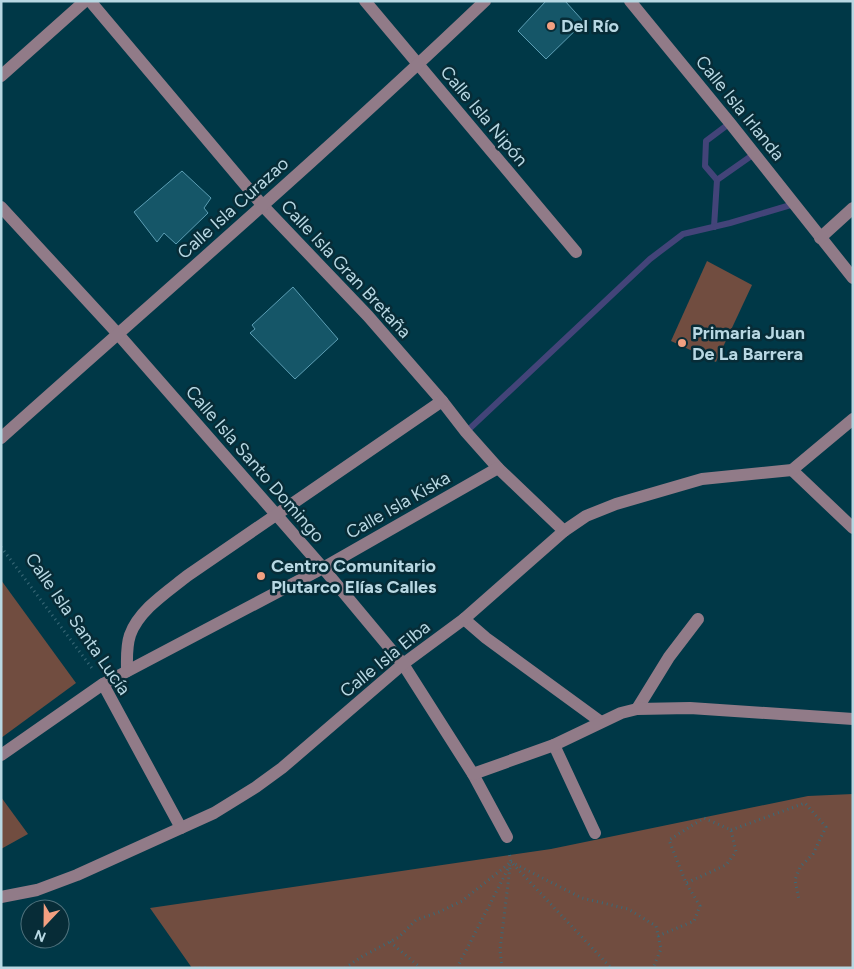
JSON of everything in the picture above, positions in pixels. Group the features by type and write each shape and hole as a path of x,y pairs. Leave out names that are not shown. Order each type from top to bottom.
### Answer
{"street":[{"path":"1,76 85,1"},
{"name":"Calle Isla Gran Bretaña","path":"90,1 262,206 368,316 498,468 564,531"},
{"name":"Calle Isla Nipón","path":"366,1 576,252"},
{"name":"Calle Isla Curazao","path":"1,438 262,206 418,65 485,1"},
{"name":"Calle Isla Irlanda","path":"630,1 853,278"},
{"name":"Calle Isla Santo Domingo","path":"1,207 118,334 323,568 403,664 473,774 507,837"},
{"path":"820,238 853,208"},
{"path":"127,671 127,649 130,634 150,606 187,576 442,401"},
{"path":"853,419 792,470 853,528"},
{"name":"Calle Isla Kiska","path":"1,755 103,684 323,568 498,468"},
{"name":"Calle Isla Elba","path":"1,897 36,890 77,875 214,813 256,787 282,768 403,664 464,619 564,531 586,516 616,504 702,479 792,470"},
{"path":"637,709 669,657 698,618"},
{"path":"464,619 486,638 601,722"},
{"name":"Calle Isla Santa Lucía","path":"103,684 181,828"},
{"path":"473,774 554,745 621,712 637,709 690,708 853,719"},
{"path":"554,745 595,833"}],"path":[{"name":"Calle Isla Santa Lucía","path":"1,547 103,684"},
{"path":"658,936 694,921 700,906 686,883 669,840 704,818 731,830 805,802 826,827 814,854 800,867 795,880 799,899"},
{"path":"686,883 726,866 736,852 731,830"},
{"path":"502,968 500,950 511,862 507,837"},
{"path":"511,862 582,898 628,908 656,926 661,949 653,968"},
{"path":"345,968 361,957 399,937 416,920 462,901 511,862"},
{"path":"457,968 511,862"},
{"path":"511,862 611,968"},
{"path":"390,942 421,968"},
{"path":"200,968 203,966 205,968"}],"shaded area":[{"path":"707,261 752,285 716,362 671,341"},
{"path":"1,580 76,683 1,738"},
{"path":"853,794 853,968 192,968 150,908 551,849 808,796"},
{"path":"1,797 28,834 1,849"}],"building":[{"name":"Del Río","path":"546,1 565,1 584,22 546,59 518,31"},
{"path":"182,171 211,198 204,208 208,213 176,244 164,233 157,242 134,212"},
{"path":"293,287 338,339 295,379 250,333 255,329 252,325"}],"waterway":[{"path":"717,180 705,166 706,141 730,123"},
{"path":"714,227 717,180 754,154"},
{"path":"466,432 650,259 683,234 730,223 794,204"}],"place":[{"name":"Del Río","path":"551,26"},
{"name":"Primaria Juan De La Barrera","path":"682,343"},
{"name":"Centro Comunitario Plutarco Elías Calles","path":"261,576"}]}
